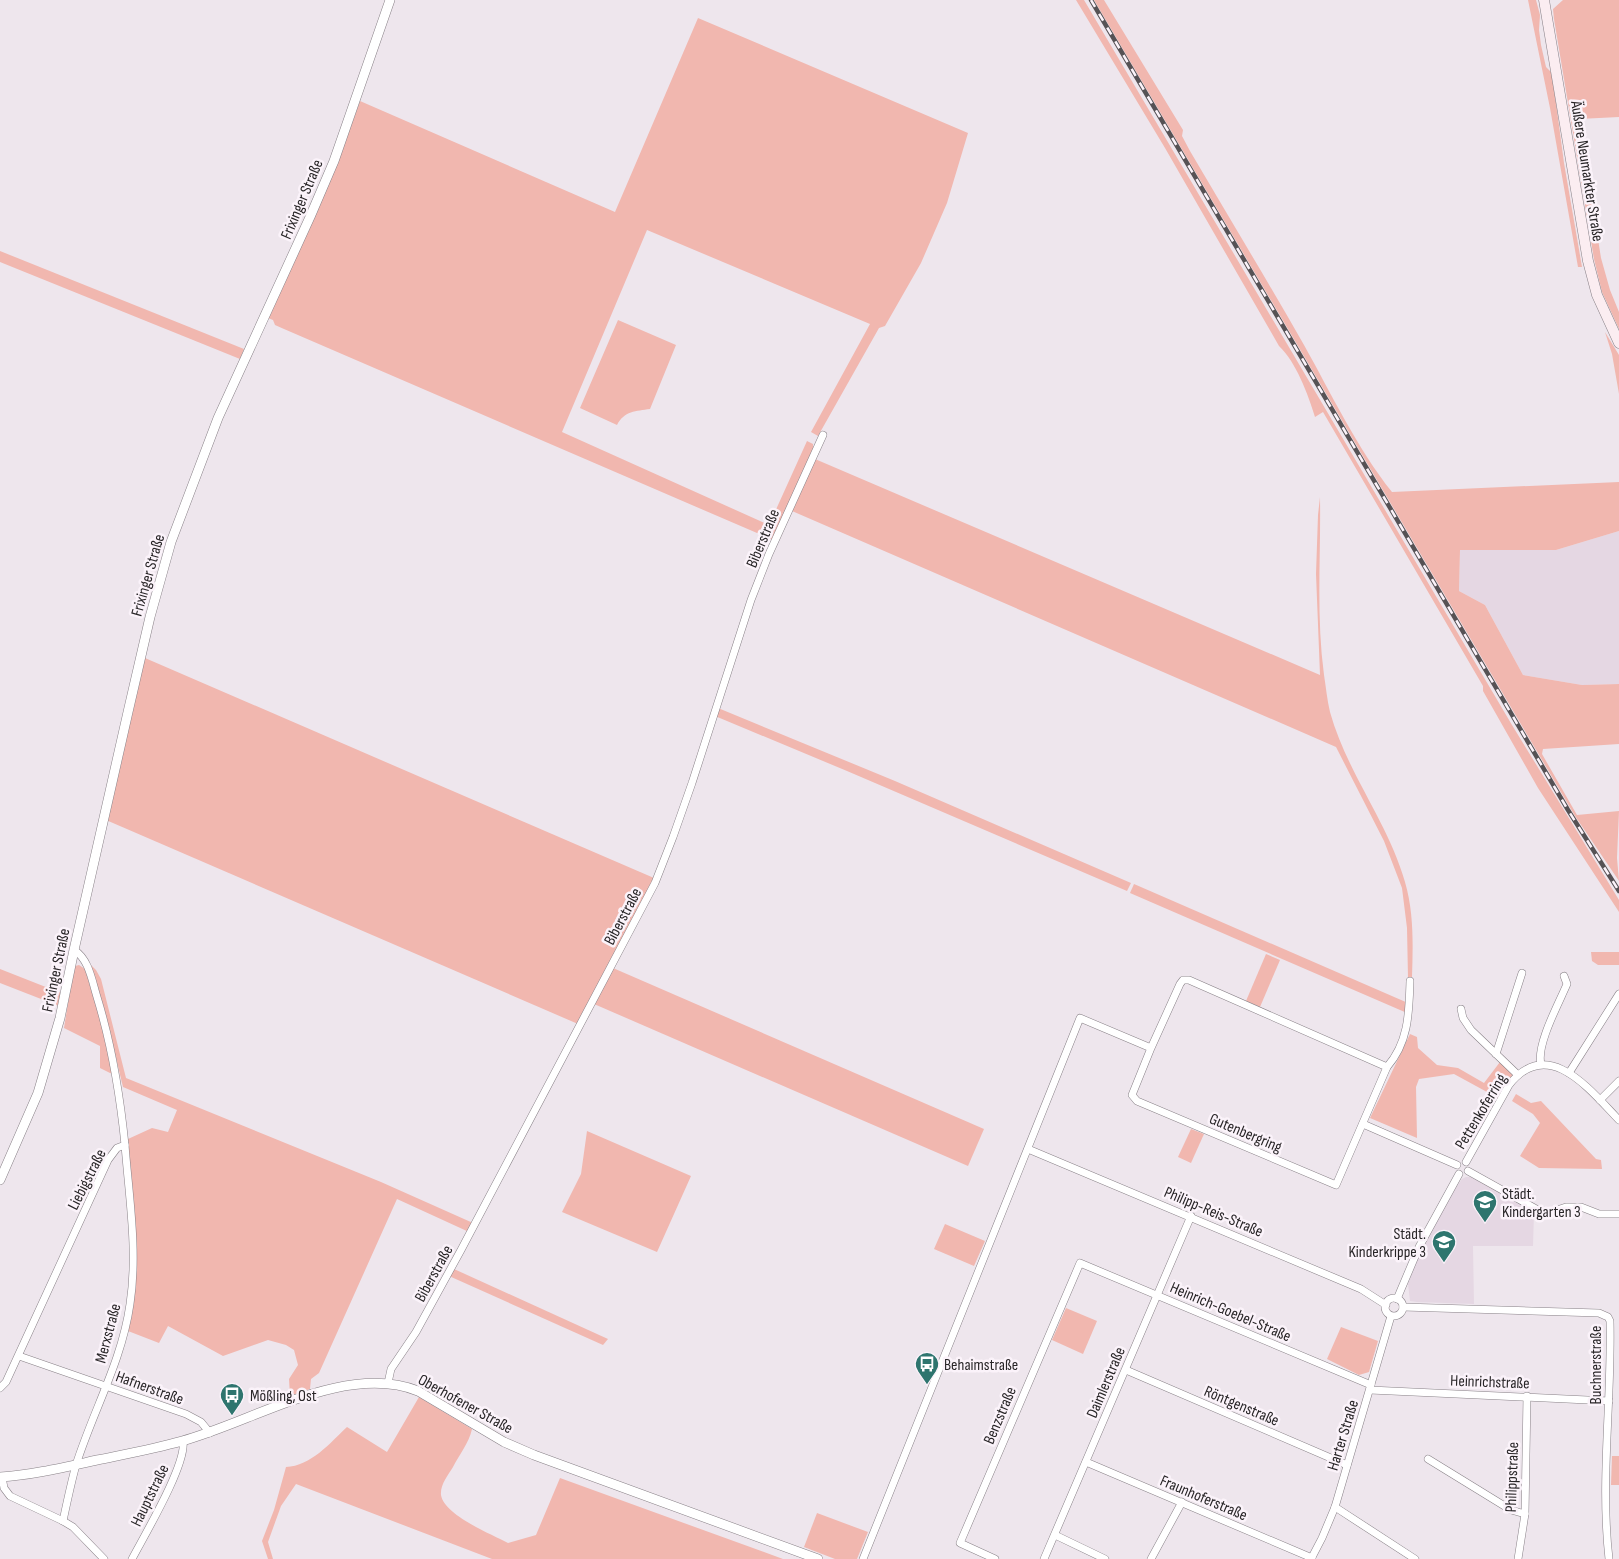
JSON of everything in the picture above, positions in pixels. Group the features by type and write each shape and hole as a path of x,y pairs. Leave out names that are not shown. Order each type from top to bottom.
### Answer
{"main road":[{"name":"Äußere Neumarkter Straße","path":"1544,0 1590,269 1596,295 1619,343"}],"street":[{"name":"Frixinger Straße","path":"0,1180 29,1116 45,1072 60,1018 146,636 171,542 218,418 330,169 390,0"},
{"name":"Biberstraße","path":"388,1383 391,1369 416,1332 462,1250 655,883 674,837 751,600 769,554 823,435"},
{"name":"Liebigstraße","path":"0,1388 6,1382 19,1356 108,1160 117,1148 125,1145 117,1077 109,1039 88,966 79,953 74,950"},
{"name":"Pettenkoferring","path":"1496,1054 1522,973"},
{"path":"1564,976 1567,984 1542,1043 1541,1064 1559,1067 1569,1073 1600,1100 1619,1120"},
{"name":"Gutenbergring","path":"1388,1067 1188,980 1183,980 1151,1048 1132,1095 1137,1101 1336,1185 1388,1067 1403,1039 1409,1021 1410,981"},
{"path":"1569,1073 1619,994"},
{"name":"Pettenkoferring","path":"1461,1009 1465,1023 1518,1075"},
{"path":"863,1559 1080,1018 1151,1048"},
{"name":"Pettenkoferring","path":"1466,1162 1509,1085 1518,1075 1535,1065 1541,1064"},
{"path":"1600,1100 1619,1081"},
{"path":"1363,1124 1456,1165"},
{"name":"Merxstraße","path":"63,1521 76,1465 121,1345 130,1304 133,1251 125,1145"},
{"name":"Philipp-Reis-Straße","path":"1028,1148 1361,1289 1386,1305"},
{"path":"1456,1165 1460,1162 1466,1162 1469,1166 1468,1171 1464,1174 1459,1174"},
{"path":"1456,1165 1456,1170 1459,1174"},
{"name":"Pettenkoferring","path":"1468,1171 1538,1210 1551,1212 1566,1207 1581,1206 1599,1214 1619,1214"},
{"path":"1397,1299 1419,1247 1459,1174"},
{"name":"Daimlerstraße","path":"1044,1559 1191,1216"},
{"name":"Heinrich-Goebel-Straße","path":"1080,1263 1157,1294 1370,1387"},
{"name":"Benzstraße","path":"995,1559 960,1543 1080,1263"},
{"path":"1397,1299 1403,1307 1401,1313 1392,1316 1387,1311 1386,1305 1391,1300 1397,1299"},
{"name":"Buchnerstraße","path":"1403,1307 1605,1314 1610,1321 1611,1354 1606,1484 1609,1559"},
{"name":"Harter Straße","path":"1311,1558 1335,1507 1392,1316"},
{"path":"1611,1354 1619,1354"},
{"name":"Hafnerstraße","path":"19,1356 186,1414 201,1422 210,1433"},
{"name":"Röntgenstraße","path":"1126,1370 1347,1465"},
{"name":"Oberhofener Straße","path":"104,1559 73,1527 10,1496 4,1488 1,1477 76,1465 183,1441 210,1433 320,1392 356,1384 388,1383 418,1391 504,1442 542,1458 818,1559"},
{"name":"Heinrichstraße","path":"1370,1387 1609,1401"},
{"name":"Philippstraße","path":"1518,1559 1525,1514 1527,1396"},
{"name":"Hauptstraße","path":"132,1559 179,1466 183,1441"},
{"path":"1428,1458 1511,1510 1525,1514"},
{"name":"Fraunhoferstraße","path":"1086,1462 1311,1558"},
{"path":"1151,1559 1182,1502"},
{"path":"1335,1507 1415,1559"},
{"path":"1055,1536 1105,1559"}],"shaded area":[{"path":"1076,0 1084,0 1512,725 1619,900 1619,912 1538,788 1483,691 1483,686 1323,412 1315,417 1296,369 1279,346 1165,148"},
{"path":"1094,0 1104,0 1183,130 1182,136 1190,151 1304,345 1345,421 1367,458 1392,492 1619,482 1619,531 1556,550 1460,550 1459,591 1485,605 1523,675 1582,685 1619,684 1619,744 1543,749 1542,754 1577,815 1619,811 1617,858 1619,881 1575,816"},
{"path":"1528,0 1536,0 1540,15 1541,45 1546,67 1552,73 1564,163 1582,267 1578,267 1550,108"},
{"path":"1563,0 1619,0 1619,117 1579,119 1601,258 1610,290 1619,312 1619,329 1602,292 1594,259 1554,19 1553,9"},
{"path":"698,18 968,133 947,203 921,263 885,326 879,328 818,436 811,432 870,324 647,230 562,432 769,525 807,441 813,444 813,449 773,540 284,329 275,325 273,320 268,318 335,170 360,101 615,212"},
{"path":"0,251 244,349 240,359 0,262"},
{"path":"618,320 676,345 650,409 627,414 617,425 580,408"},
{"path":"1605,332 1619,355 1619,394 1612,354"},
{"path":"815,459 1320,675 1316,574 1320,497 1320,630 1328,703 1346,756 1389,839 1405,882 1413,941 1412,977 1408,978 1407,928 1402,888 1384,841 1336,747 792,511"},
{"path":"1619,531 1619,684 1582,685 1523,675 1485,605 1459,591 1460,550 1556,550"},
{"path":"145,658 654,878 578,1024 106,820"},
{"path":"718,708 895,781 1131,883 1127,891 715,716"},
{"path":"1134,884 1408,1003 1407,1013 1130,893"},
{"path":"1591,952 1619,952 1619,965 1598,965 1592,961"},
{"path":"1266,954 1280,960 1260,1007 1246,1001"},
{"path":"79,965 85,969 114,1075 100,1068 100,1046 64,1028 73,972 75,966"},
{"path":"91,965 101,979 126,1078 381,1182 473,1223 469,1232 397,1199 319,1373 311,1379 310,1389 290,1396 289,1379 298,1365 294,1350 286,1345 268,1340 223,1356 168,1326 159,1343 128,1331 135,1283 136,1259 128,1139 152,1128 168,1132 177,1110 123,1087 104,1008"},
{"path":"613,968 984,1129 968,1166 594,1004"},
{"path":"0,969 61,993 59,1006 0,983"},
{"path":"1410,1034 1417,1037 1418,1048 1437,1065 1458,1068 1484,1083 1500,1062 1514,1075 1498,1098 1454,1074 1419,1079 1416,1087 1417,1138 1370,1118"},
{"path":"1516,1094 1531,1103 1541,1101 1596,1159 1601,1160 1602,1169 1539,1168 1520,1156 1540,1123 1533,1114 1512,1101"},
{"path":"1191,1129 1204,1134 1191,1163 1178,1157"},
{"path":"587,1131 691,1176 657,1252 562,1212 581,1174"},
{"path":"1471,1177 1534,1213 1533,1246 1473,1246 1474,1304 1410,1301 1408,1284 1418,1257 1453,1192 1462,1179"},
{"path":"945,1224 985,1241 974,1266 934,1249"},
{"path":"454,1269 608,1339 603,1345 449,1276"},
{"path":"1066,1308 1097,1321 1083,1354 1052,1340"},
{"path":"1341,1327 1378,1341 1369,1372 1359,1375 1327,1359"},
{"path":"419,1397 472,1429 466,1444 443,1484 441,1495 444,1502 459,1517 508,1543 536,1535 560,1478 783,1559 492,1559 296,1484 281,1506 268,1542 273,1559 268,1559 262,1541 274,1510 286,1467 304,1463 320,1453 347,1427 387,1452"},
{"path":"1612,1456 1619,1456 1619,1485 1611,1485"},
{"path":"817,1513 868,1532 857,1559 835,1559 804,1547"}],"railway":[{"path":"1091,0 1568,810 1619,891"}],"place":[{"name":"Städt. Kindergarten 3","path":"1485,1223"},
{"name":"Städt. Kinderkrippe 3","path":"1444,1263"},
{"name":"Behaimstraße","path":"927,1385"},
{"name":"Mößling, Ost","path":"232,1416"}]}
